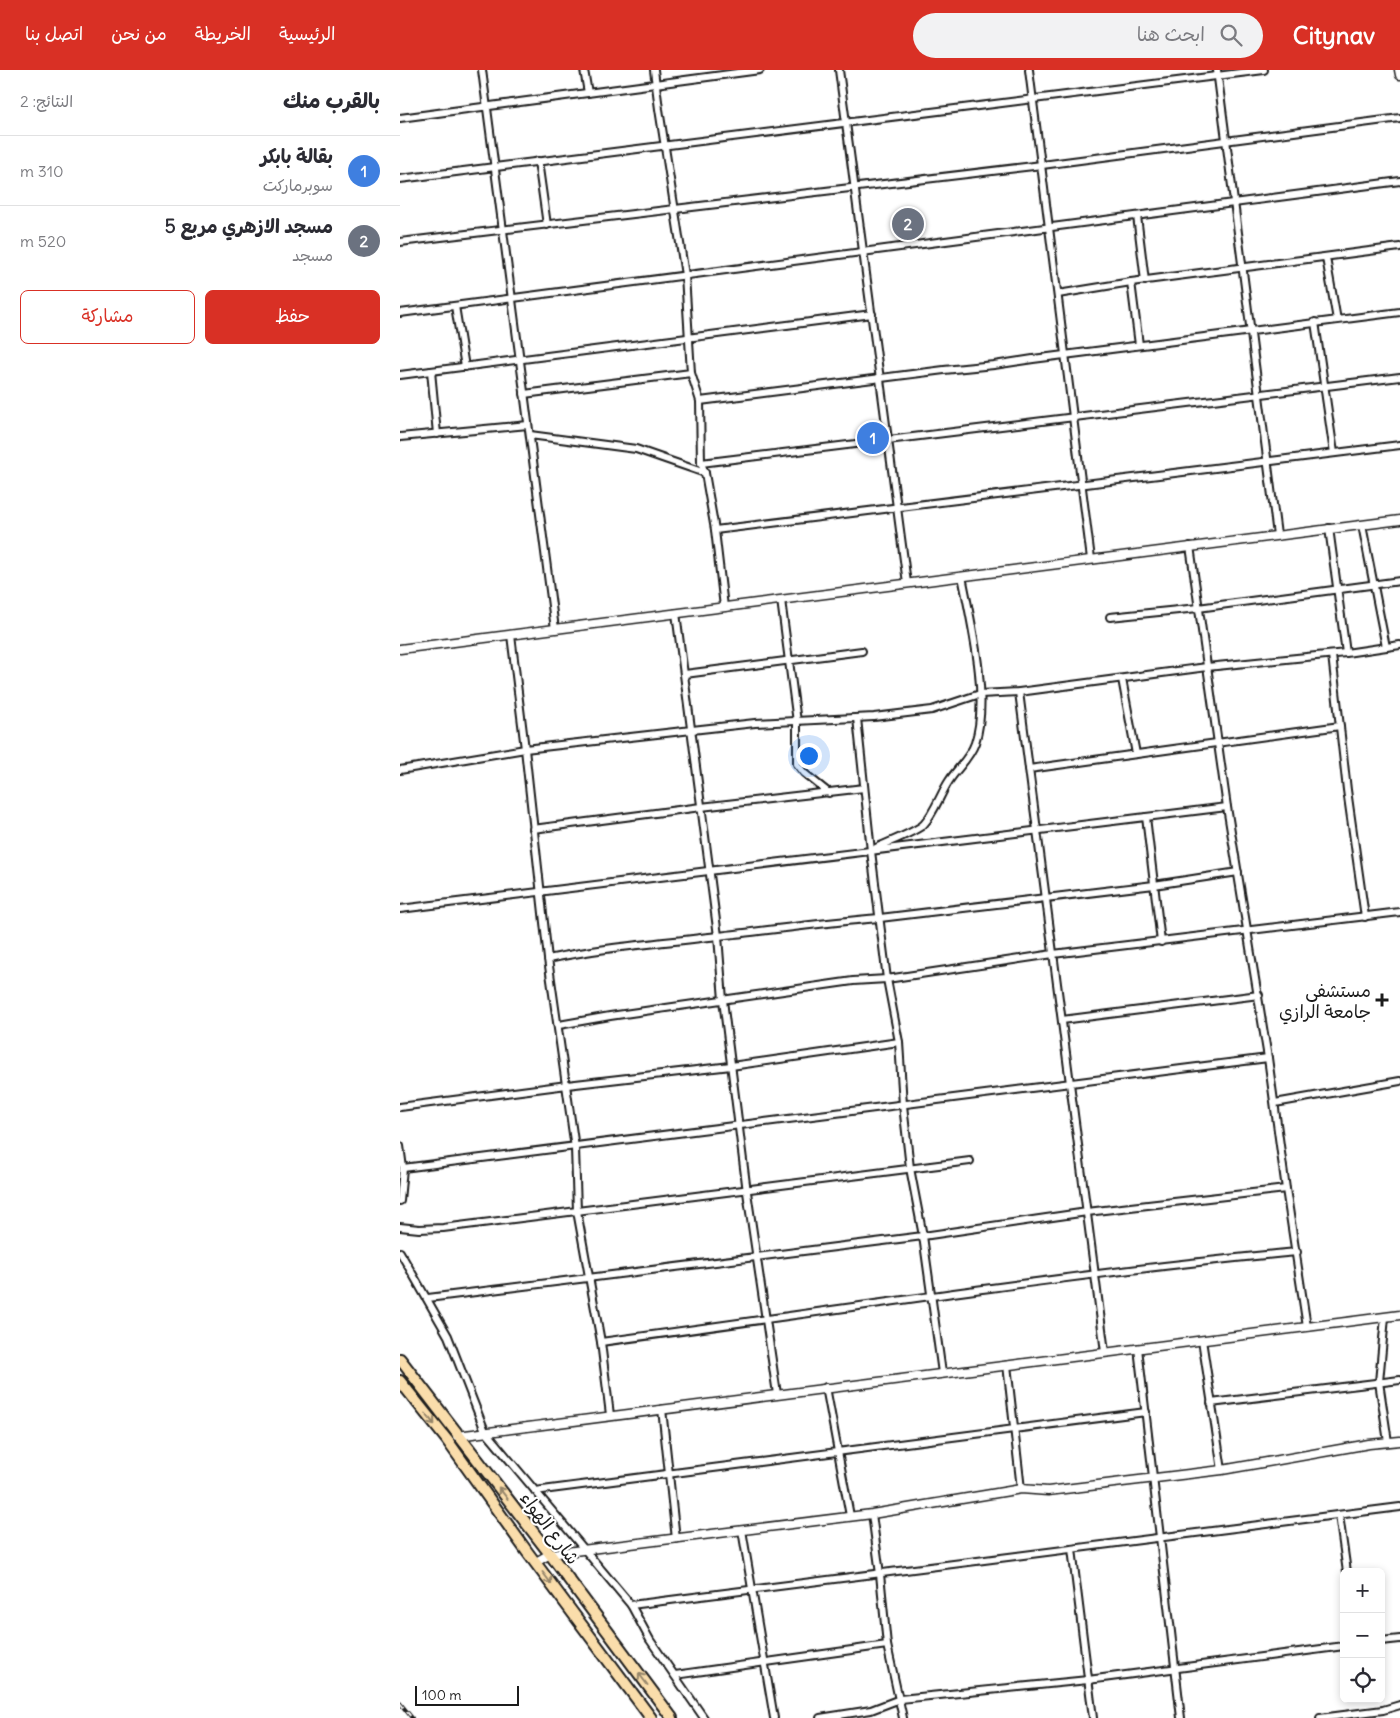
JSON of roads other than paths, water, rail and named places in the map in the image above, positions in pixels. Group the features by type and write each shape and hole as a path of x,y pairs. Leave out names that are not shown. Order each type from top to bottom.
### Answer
{"main road":[{"name":"شارع الهواء","path":"400,1359 457,1436 550,1554 672,1718"},
{"name":"شارع الهواء","path":"400,1381 447,1440 651,1718"}],"street":[{"path":"482,70 555,629"},
{"path":"584,70 588,93"},
{"path":"654,70 685,276 691,373 700,401 701,463 705,473 715,530 724,607"},
{"path":"400,118 760,70"},
{"path":"839,70 907,583"},
{"path":"1029,70 1092,559"},
{"path":"400,179 1032,99 1218,73 1264,70"},
{"path":"1400,70 1400,75"},
{"path":"1218,73 1277,535"},
{"path":"400,242 1042,165 1400,118"},
{"path":"538,161 548,225"},
{"path":"400,313 1400,181"},
{"path":"1137,216 1145,281"},
{"path":"1058,294 1131,282 1243,269 1400,247"},
{"path":"1326,258 1336,320"},
{"path":"1131,282 1139,345"},
{"path":"455,306 465,367"},
{"path":"700,401 1400,312"},
{"path":"400,375 872,314"},
{"path":"1315,322 1334,453"},
{"path":"431,371 437,434"},
{"path":"524,394 691,373"},
{"path":"701,463 1400,376"},
{"path":"400,437 528,425"},
{"path":"530,434 636,449 705,473"},
{"path":"715,530 1400,445"},
{"path":"400,649 1400,520"},
{"path":"1362,525 1386,647"},
{"path":"1329,528 1346,653"},
{"path":"1190,546 1227,807 1275,1103 1306,1326"},
{"path":"871,850 924,825 949,780 970,755 975,742 981,716 980,694 975,645 962,576"},
{"path":"1110,617 1198,608 1400,581"},
{"path":"781,600 797,722 797,764 804,773 829,793"},
{"path":"676,613 710,870 723,1000 747,1190 777,1394"},
{"path":"511,635 548,959 559,1025 575,1148 577,1211 601,1342 610,1415"},
{"path":"400,770 525,749 692,730 755,723 874,717 932,710 980,694 1019,692 1207,667 1332,655 1400,645"},
{"path":"685,674 862,651"},
{"path":"1332,655 1365,917"},
{"path":"1122,679 1136,754"},
{"path":"1019,692 1105,1352"},
{"path":"858,718 864,788 887,979 899,1042 902,1106 910,1168 923,1236 942,1373"},
{"path":"1029,769 1340,726"},
{"path":"533,829 864,788"},
{"path":"400,908 1227,807"},
{"path":"1146,817 1161,942"},
{"path":"548,959 633,944 718,936 835,921 880,918 1154,885 1238,872"},
{"path":"559,1025 853,981 887,979 1053,954 1248,932 1400,912"},
{"path":"1062,1020 1258,995"},
{"path":"400,1107 732,1066 899,1042"},
{"path":"403,1168 575,1148 1268,1058"},
{"path":"1275,1103 1400,1081"},
{"path":"400,1146 403,1168 400,1201"},
{"path":"400,1227 419,1229 443,1228 970,1161"},
{"path":"428,1298 923,1236 1086,1212 1286,1189"},
{"path":"400,1252 448,1336 485,1431 631,1605 650,1640 704,1718"},
{"path":"601,1342 1095,1275 1296,1252"},
{"path":"457,1436 826,1387 1400,1315"},
{"path":"1385,1317 1380,1382 1388,1442"},
{"path":"1202,1340 1222,1470"},
{"path":"1138,1348 1181,1718"},
{"path":"1007,1365 1021,1490"},
{"path":"1211,1403 1400,1380"},
{"path":"826,1387 850,1516"},
{"path":"662,1409 676,1539"},
{"path":"535,1491 1146,1412"},
{"path":"536,1562 550,1554 872,1514 1021,1490 1048,1492 1222,1470 1369,1444 1400,1441"},
{"path":"631,1605 1400,1507"},
{"path":"872,1514 887,1644 904,1718"},
{"path":"1339,1515 1346,1568"},
{"path":"742,1530 766,1662 774,1718"},
{"path":"1072,1549 1093,1718"},
{"path":"1385,1641 1400,1639"},
{"path":"675,1676 887,1644"},
{"path":"820,1718 871,1710 900,1700 1088,1680 1340,1647"},
{"path":"1320,1718 1383,1710 1400,1705"}],"railway":[{"path":"400,1703 412,1718"}],"place":[{"name":"مسجد الازهري مربع 5","path":"908,224"},
{"name":"بقالة بابكر","path":"873,438"},
{"name":"مستشفى جامعة الرازي","path":"1382,1000"}]}
